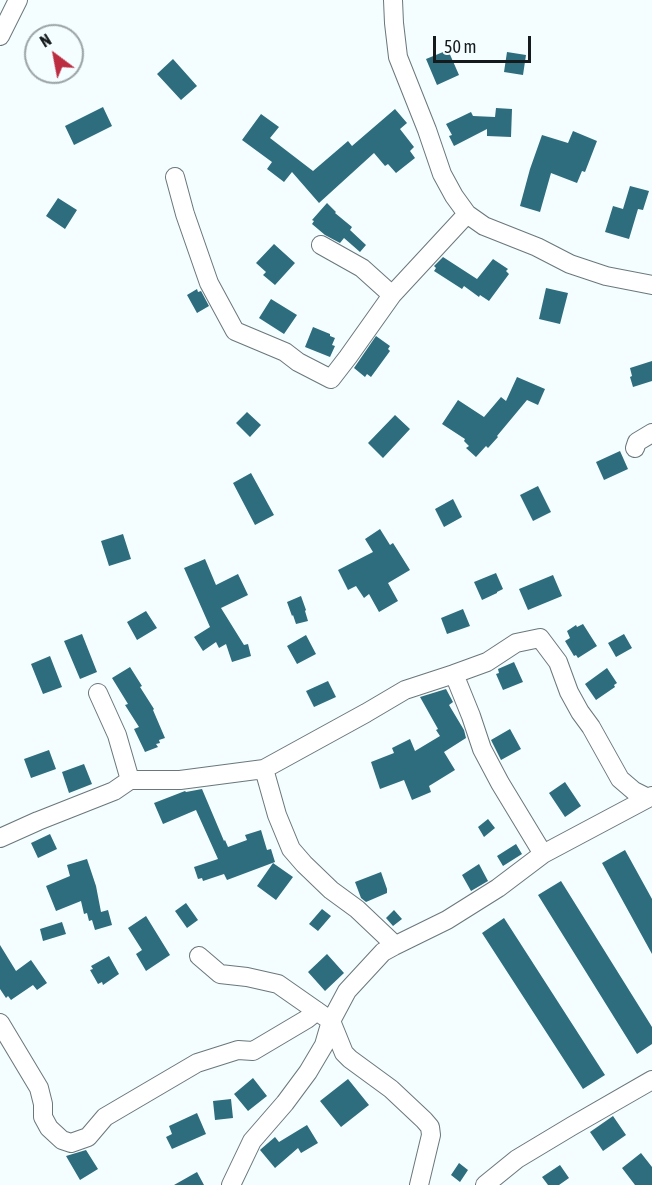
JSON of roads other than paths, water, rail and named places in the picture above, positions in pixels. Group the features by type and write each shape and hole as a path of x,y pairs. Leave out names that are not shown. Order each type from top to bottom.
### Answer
{"street":[{"path":"0,36 18,0"},
{"path":"393,0 398,57 442,174 467,214 484,226 537,247 570,264 606,276 652,285"},
{"path":"175,177 209,283 235,331 285,352 298,362 331,379 392,295 467,214"},
{"path":"321,245 362,268 392,295"},
{"path":"635,448 637,442 652,433"},
{"path":"0,838 114,791 130,780 180,780 264,769 405,690 487,662 516,643 540,638 558,662 569,692 620,779 634,791 650,797"},
{"path":"454,674 482,748 500,783 543,854"},
{"path":"98,693 117,735 130,780"},
{"path":"264,769 291,849 331,890 357,909 395,945"},
{"path":"0,1023 39,1088 43,1104 42,1117 49,1128 63,1140 72,1143 88,1137 105,1117 198,1063 238,1050 252,1051 307,1019 324,1016 383,952 447,920 498,888 543,854 650,797"},
{"path":"199,956 220,974 278,984 324,1016 344,1053 391,1089 424,1120 430,1127 431,1135 419,1185"},
{"path":"231,1185 252,1141 285,1103 324,1045 324,1016"},
{"path":"485,1185 517,1159 652,1080"}]}
